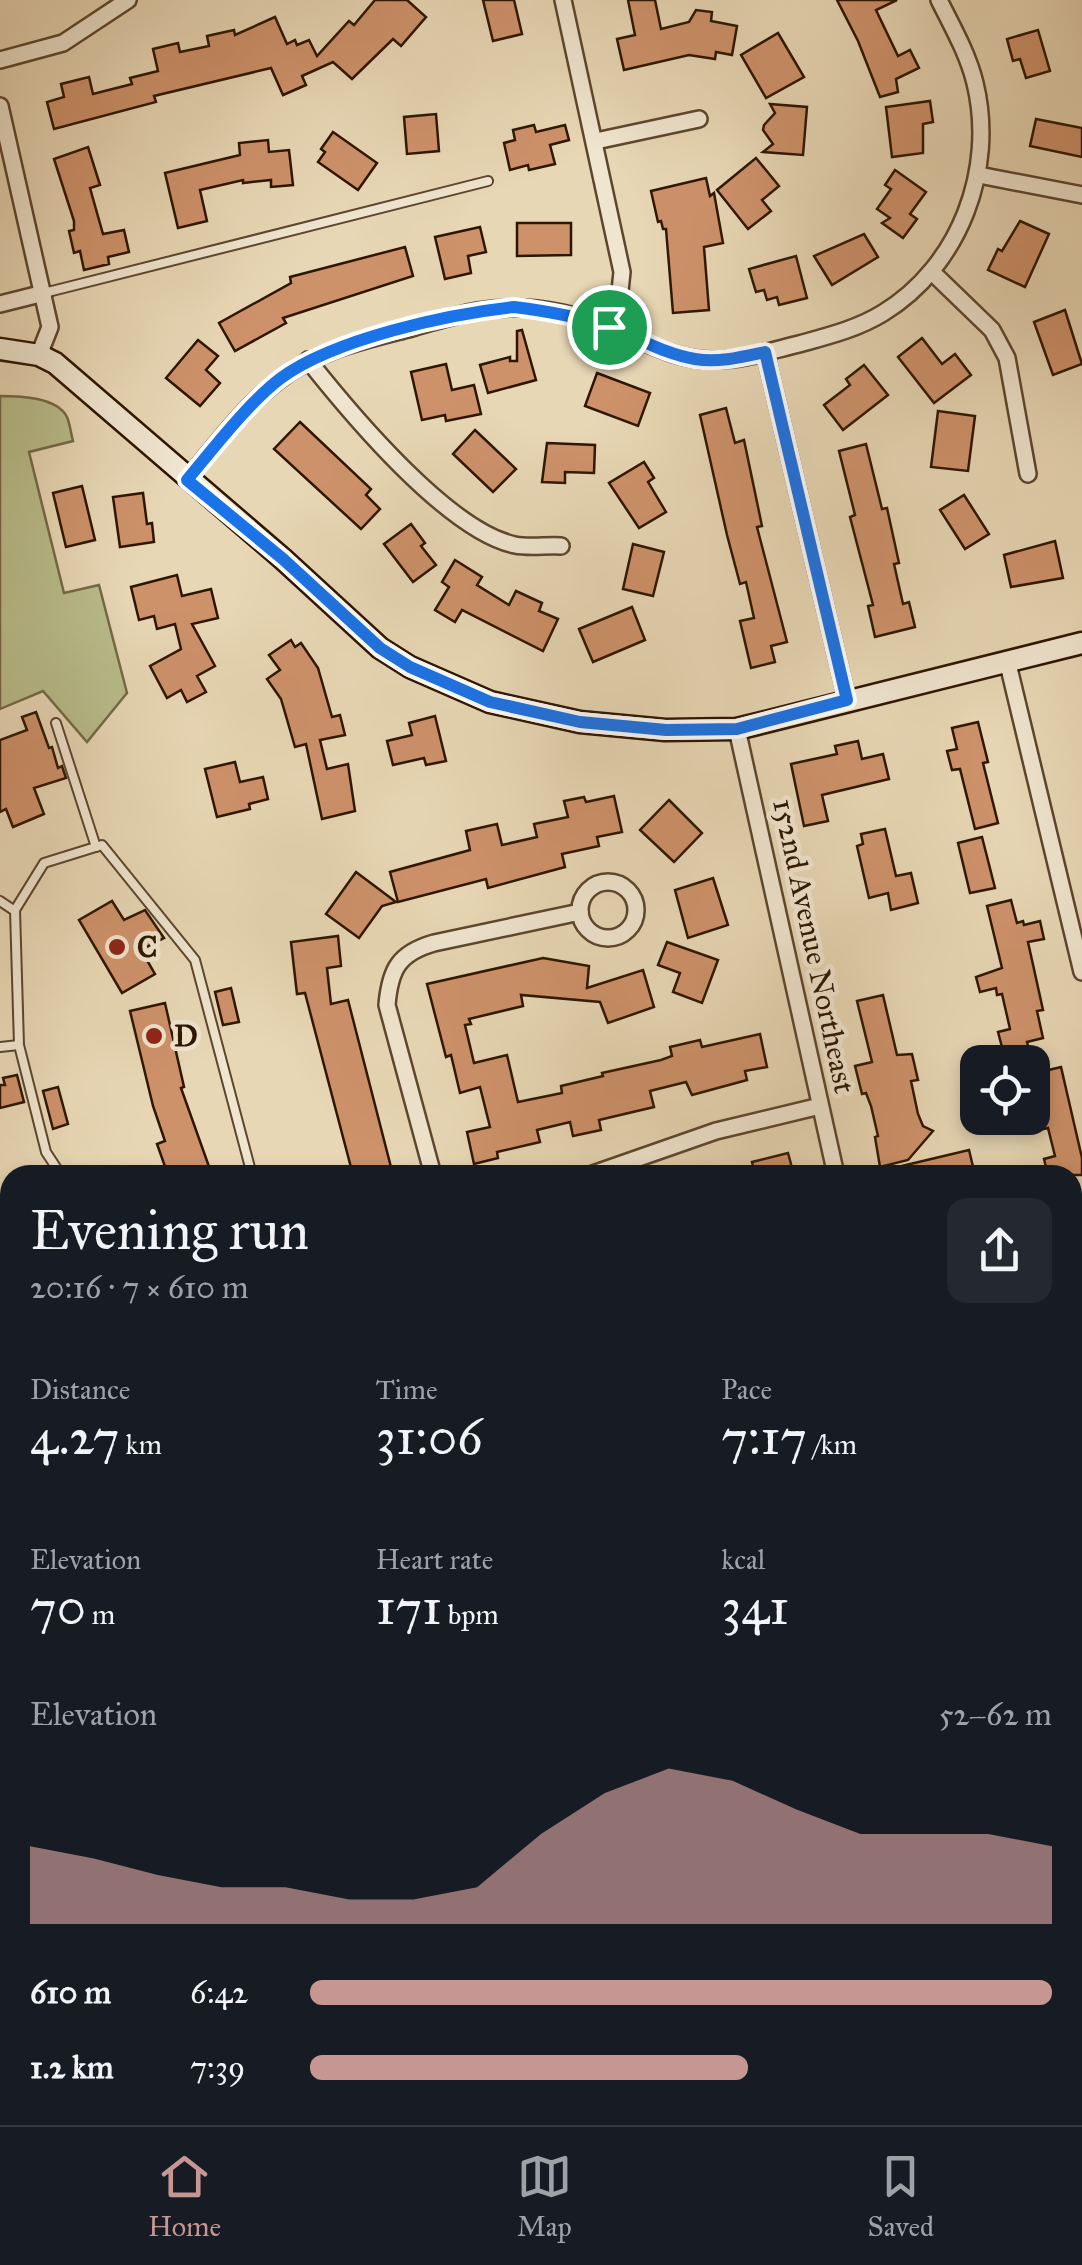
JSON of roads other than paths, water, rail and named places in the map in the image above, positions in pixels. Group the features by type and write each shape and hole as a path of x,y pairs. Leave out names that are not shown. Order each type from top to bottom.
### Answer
{"main road":[{"path":"0,349 39,355 69,374 187,480 283,559 369,639 410,667 490,702 552,717 666,730 737,729 1082,643"}],"street":[{"path":"0,60 63,43 128,0"},
{"path":"562,0 622,272 609,327"},
{"path":"187,480 277,381 308,360 350,344 475,311 514,307 561,312 609,327 674,355 696,359 732,359 765,352 843,332 885,312 932,272 959,230 978,175 980,121 975,81 939,0"},
{"path":"0,106 50,327 39,355"},
{"path":"596,142 699,118"},
{"path":"978,175 1082,195"},
{"path":"932,272 992,330 1007,358 1028,474"},
{"path":"0,304 44,294"},
{"path":"765,352 847,700"},
{"path":"308,360 354,419 438,498 480,530 514,545 561,546"},
{"path":"1007,660 1082,972"},
{"name":"152nd Avenue Northeast","path":"737,729 834,1165"},
{"path":"430,1165 387,1005 388,982 399,962 413,949 434,943 580,912"},
{"path":"619,1165 716,1132 820,1106"}],"lane":[{"path":"44,294 488,181"},
{"path":"56,723 96,847"},
{"path":"54,1165 46,1152 19,1045 15,911 44,862 102,845 195,960 249,1165"},
{"path":"0,901 15,911"},
{"path":"0,1047 19,1045"}],"place":[{"name":"C","path":"117,947"},
{"name":"D","path":"154,1036"}]}
